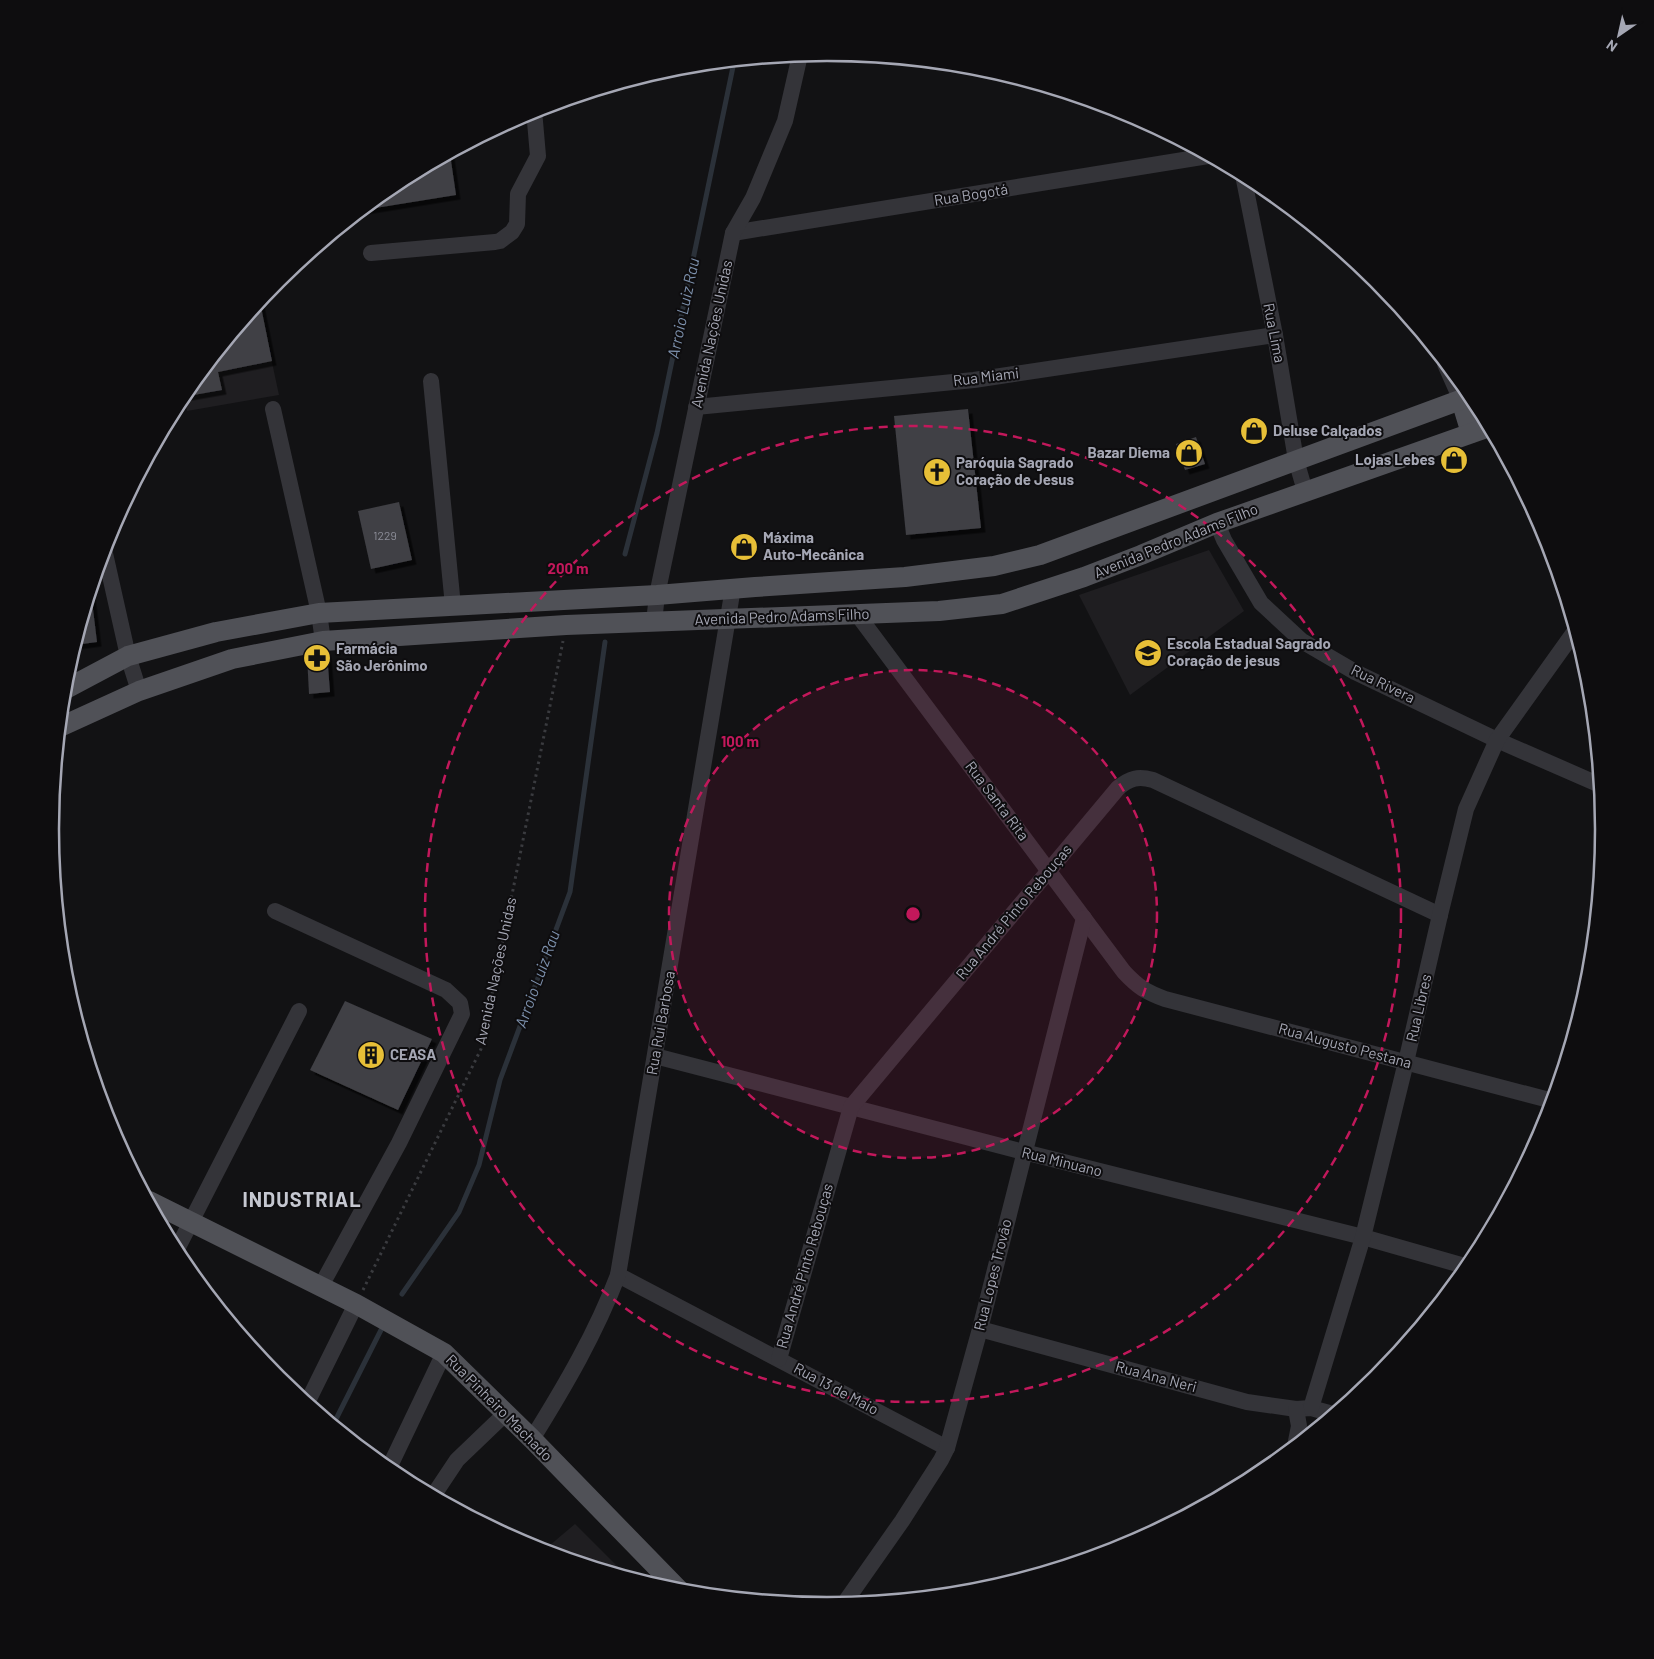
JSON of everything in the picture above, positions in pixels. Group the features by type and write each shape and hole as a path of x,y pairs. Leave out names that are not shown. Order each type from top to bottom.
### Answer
{"main road":[{"name":"Avenida Pedro Adams Filho","path":"73,685 128,656 216,632 319,613 657,595 905,577 994,566 1040,555 1463,399"},
{"path":"1473,415 1480,430"},
{"name":"Avenida Pedro Adams Filho","path":"66,724 139,691 232,658 323,641 566,625 857,614 939,610 1002,604 1084,577 1142,555 1217,522 1480,430"},
{"path":"503,603 505,629"},
{"name":"Rua Pinheiro Machado","path":"157,1205 356,1304 444,1353 532,1439 671,1582"}],"street":[{"name":"Avenida Nações Unidas","path":"654,622 657,595 733,233 753,198 785,121 798,62"},
{"path":"371,253 495,242 500,241 512,232 517,224 518,194 538,156 535,119"},
{"name":"Rua Bogotá","path":"733,233 1199,157"},
{"name":"Rua Lima","path":"1245,185 1275,335 1296,460 1305,491"},
{"name":"Rua Miami","path":"696,407 974,380 1275,335"},
{"path":"431,381 453,606"},
{"path":"273,409 319,613 323,641"},
{"name":"Rua Rivera","path":"1217,522 1224,540 1261,603 1302,641 1355,672 1497,740 1594,782"},
{"path":"107,563 128,656 139,691"},
{"name":"Rua Rui Barbosa","path":"532,1439 587,1346 607,1305 618,1275 733,588"},
{"name":"Rua Santa Rita","path":"857,614 1124,972 1138,987"},
{"name":"Rua Libres","path":"1297,1438 1304,1409 1363,1237 1466,809 1497,740 1570,637"},
{"name":"Rua André Pinto Rebouças","path":"779,1359 851,1107 1118,788 1132,778 1142,777 1153,780 1440,915"},
{"path":"275,911 446,990 460,1003 462,1014 399,1142 321,1286"},
{"name":"Rua Lopes Trovão","path":"849,1597 902,1521 942,1460 947,1448 980,1329 1084,918"},
{"name":"Rua Augusto Pestana","path":"1138,987 1165,999 1546,1099"},
{"path":"180,1243 299,1011"},
{"name":"Rua Minuano","path":"655,1056 1024,1152 1363,1237 1460,1265"},
{"name":"Rua 13 de Maio","path":"618,1275 947,1448"},
{"path":"310,1397 356,1304"},
{"name":"Rua Ana Neri","path":"980,1329 1247,1402 1327,1413"},
{"path":"392,1462 444,1353"},
{"path":"437,1491 457,1460 506,1413"}],"path":[{"name":"Avenida Nações Unidas","path":"356,1304 481,1048 566,625"}],"shaded area":[{"path":"261,310 279,395 187,411 186,406 188,403 218,362"},
{"name":"Escola Estadual Sagrado Coração de jesus","path":"1209,550 1244,611 1130,695 1079,595"},
{"path":"575,1524 621,1570 580,1557 550,1545"}],"building":[{"path":"451,160 456,195 376,208"},
{"path":"262,310 272,361 218,372 222,390 194,395 218,362"},
{"name":"Paróquia Sagrado Coração de Jesus","path":"968,409 981,528 906,535 894,416"},
{"path":"1196,437 1205,464 1185,470 1176,444"},
{"path":"399,502 412,560 371,569 358,511"},
{"path":"93,607 97,642 82,644"},
{"path":"327,653 330,692 309,694 307,656"},
{"name":"CEASA","path":"345,1001 432,1039 398,1110 310,1070"}],"waterway":[{"name":"Arroio Luiz Rau","path":"625,554 657,433 733,67"},
{"name":"Arroio Luiz Rau","path":"402,1294 459,1212 479,1165 500,1080 570,892 605,642"},
{"name":"Arroio Luiz Rau","path":"336,1420 381,1330"}],"place":[{"name":"Deluse Calçados","path":"1254,431"},
{"name":"Bazar Diema","path":"1189,453"},
{"name":"Lojas Lebes","path":"1454,460"},
{"name":"Paróquia Sagrado Coração de Jesus","path":"937,472"},
{"name":"Máxima Auto-Mecânica","path":"744,547"},
{"name":"Escola Estadual Sagrado Coração de jesus","path":"1148,653"},
{"name":"Farmácia São Jerônimo","path":"317,658"},
{"name":"CEASA","path":"371,1055"}],"district":[{"name":"INDUSTRIAL","path":"302,1200"}]}
